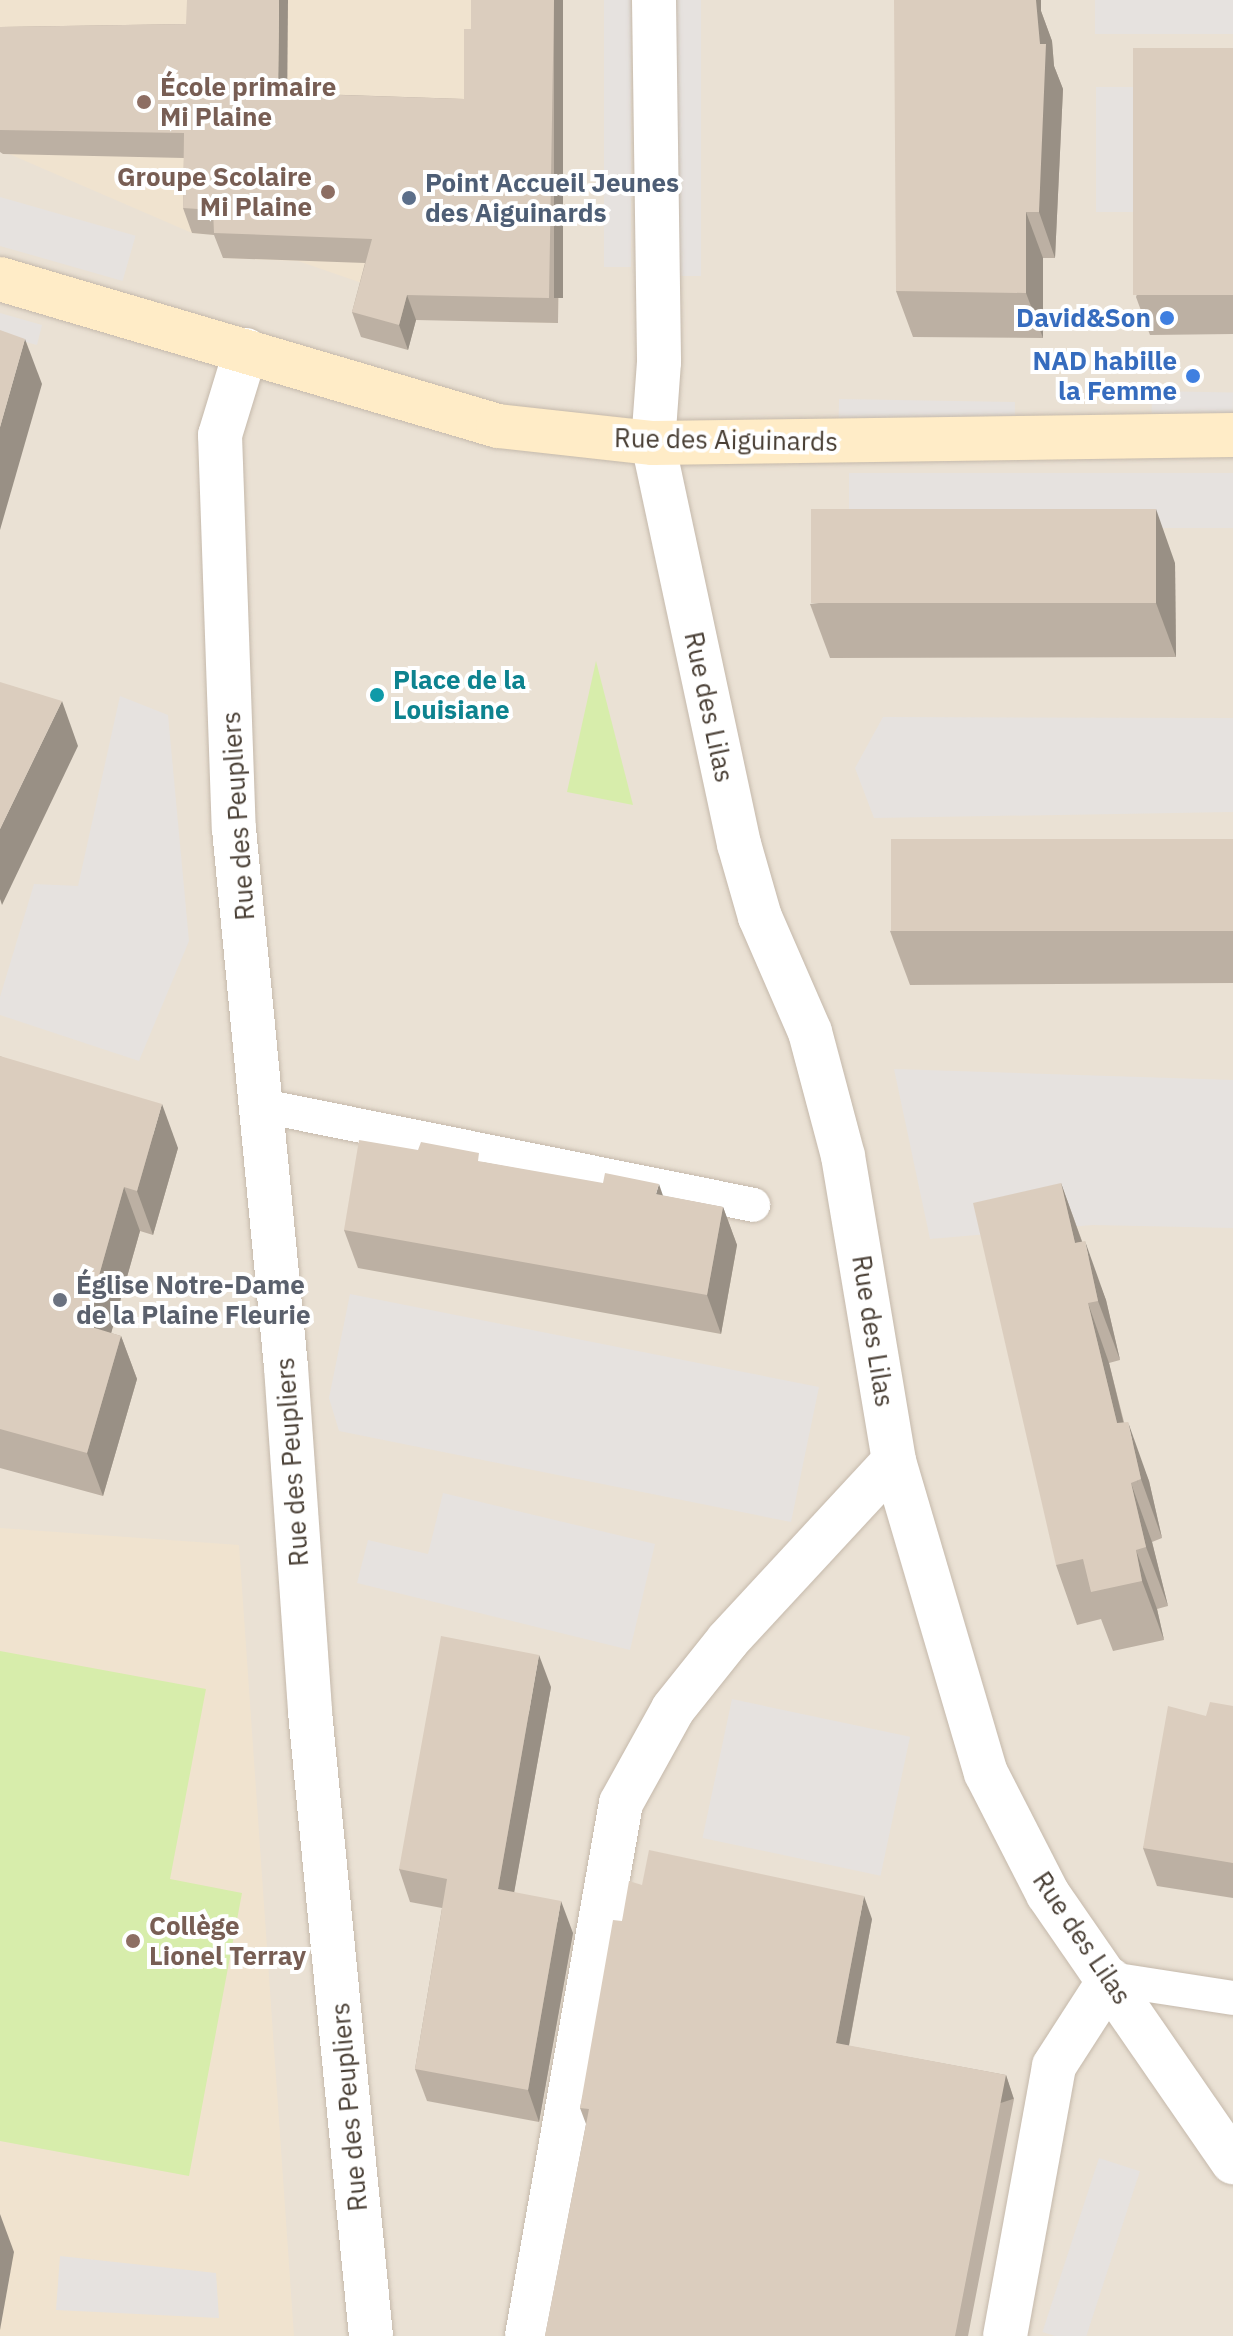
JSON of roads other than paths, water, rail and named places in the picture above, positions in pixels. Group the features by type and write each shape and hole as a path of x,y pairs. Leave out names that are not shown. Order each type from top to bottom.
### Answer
{"street":[{"name":"Rue des Lilas","path":"654,0 659,362 653,443 739,844 760,917 810,1032 843,1156 894,1461 986,1773 1048,1894 1110,1979 1233,2162"},
{"name":"Rue des Aiguinards","path":"0,279 498,426 653,443 1233,435"},
{"name":"Rue des Peupliers","path":"246,350 220,435 234,829 263,1106 310,1712 371,2336"},
{"path":"527,2336 621,1803 673,1709 728,1640 894,1461"},
{"path":"1005,2336 1054,2066 1110,1979"}],"lane":[{"path":"263,1106 753,1205"},
{"path":"1110,1979 1233,1998"}],"place":[{"name":"École primaire Mi Plaine","path":"144,102"},
{"name":"Groupe Scolaire Mi Plaine","path":"328,192"},
{"name":"Point Accueil Jeunes des Aiguinards","path":"409,198"},
{"name":"David&Son","path":"1167,318"},
{"name":"NAD habille la Femme","path":"1193,376"},
{"name":"Place de la Louisiane","path":"377,695"},
{"name":"Église Notre-Dame de la Plaine Fleurie","path":"60,1300"},
{"name":"Collège Lionel Terray","path":"133,1941"}]}
